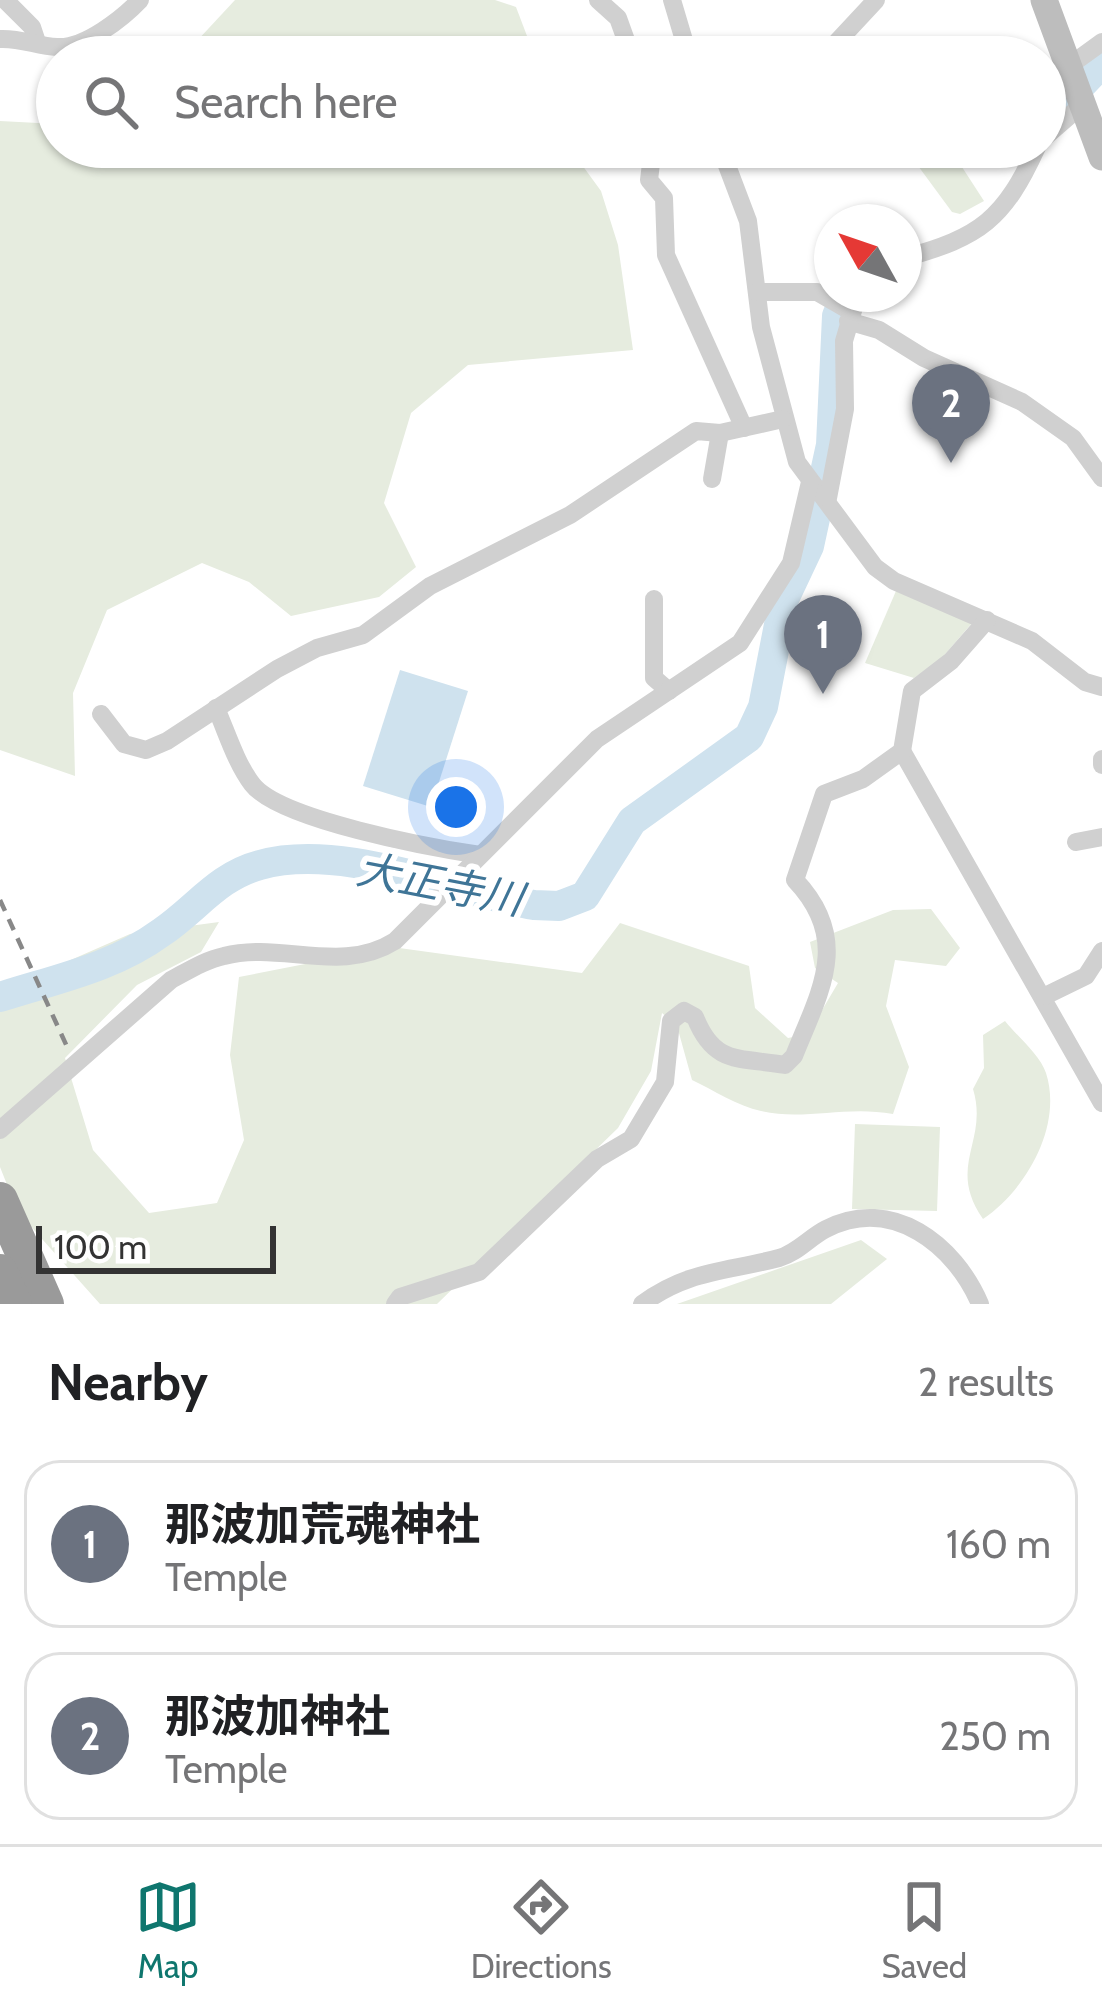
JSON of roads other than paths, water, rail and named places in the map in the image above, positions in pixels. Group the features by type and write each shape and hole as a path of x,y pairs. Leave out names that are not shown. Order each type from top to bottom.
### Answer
{"highway":[{"path":"0,1199 46,1304"},
{"path":"0,1272 14,1304"}],"main road":[{"path":"1044,0 1059,36"},
{"path":"1066,53 1102,157"}],"street":[{"path":"0,39 36,39 32,27 5,0"},
{"path":"598,0 618,18 624,36"},
{"path":"672,0 683,36"},
{"path":"843,36 876,0"},
{"path":"89,36 127,4"},
{"path":"1082,92 1102,42"},
{"path":"650,168 649,180 664,198 666,255 744,428"},
{"path":"728,168 748,221 783,419 819,491 875,567 893,581 1032,641 1084,682 1102,687"},
{"path":"922,252 967,238 993,219 1019,189 1028,168"},
{"path":"757,292 801,290 814,295"},
{"path":"2,1122 171,980 196,966 228,954 352,958 381,950 597,739 740,643 791,562 843,423 847,312"},
{"path":"854,312 924,358 1022,402 1072,438 1102,478"},
{"path":"100,714 124,744 146,750 317,648 363,635 430,586 570,515 696,431 720,433 783,419"},
{"path":"712,479 720,433"},
{"path":"654,599 654,678 669,692"},
{"path":"987,620 951,661 912,691 902,751 1102,1103"},
{"path":"216,708 252,785 282,806 419,846 480,854"},
{"path":"395,1304 400,1297 479,1272 597,1159 632,1139 665,1082 671,1021 684,1011 695,1016 706,1045 717,1054 784,1065 794,1056 830,968 816,903 795,880 824,794 863,778 902,751"},
{"path":"1076,842 1102,837"},
{"path":"1045,996 1086,976 1102,951"},
{"path":"642,1304 675,1279 786,1256 826,1228 874,1220 902,1224 938,1243 964,1267 980,1304"}],"water":[{"path":"400,670 468,691 431,807 363,786"}],"waterway":[{"name":"大正寺川","path":"1066,101 1102,63"},
{"name":"大正寺川","path":"0,997 124,955 162,932 220,885 260,865 292,860 361,864 534,905 559,906 585,896 632,821 749,737 763,707 784,599 809,546 831,445 839,312"}],"railway":[{"path":"0,900 69,1051"}],"place":[{"name":"那波加神社","path":"951,463"},
{"name":"那波加荒魂神社","path":"823,694"}]}
